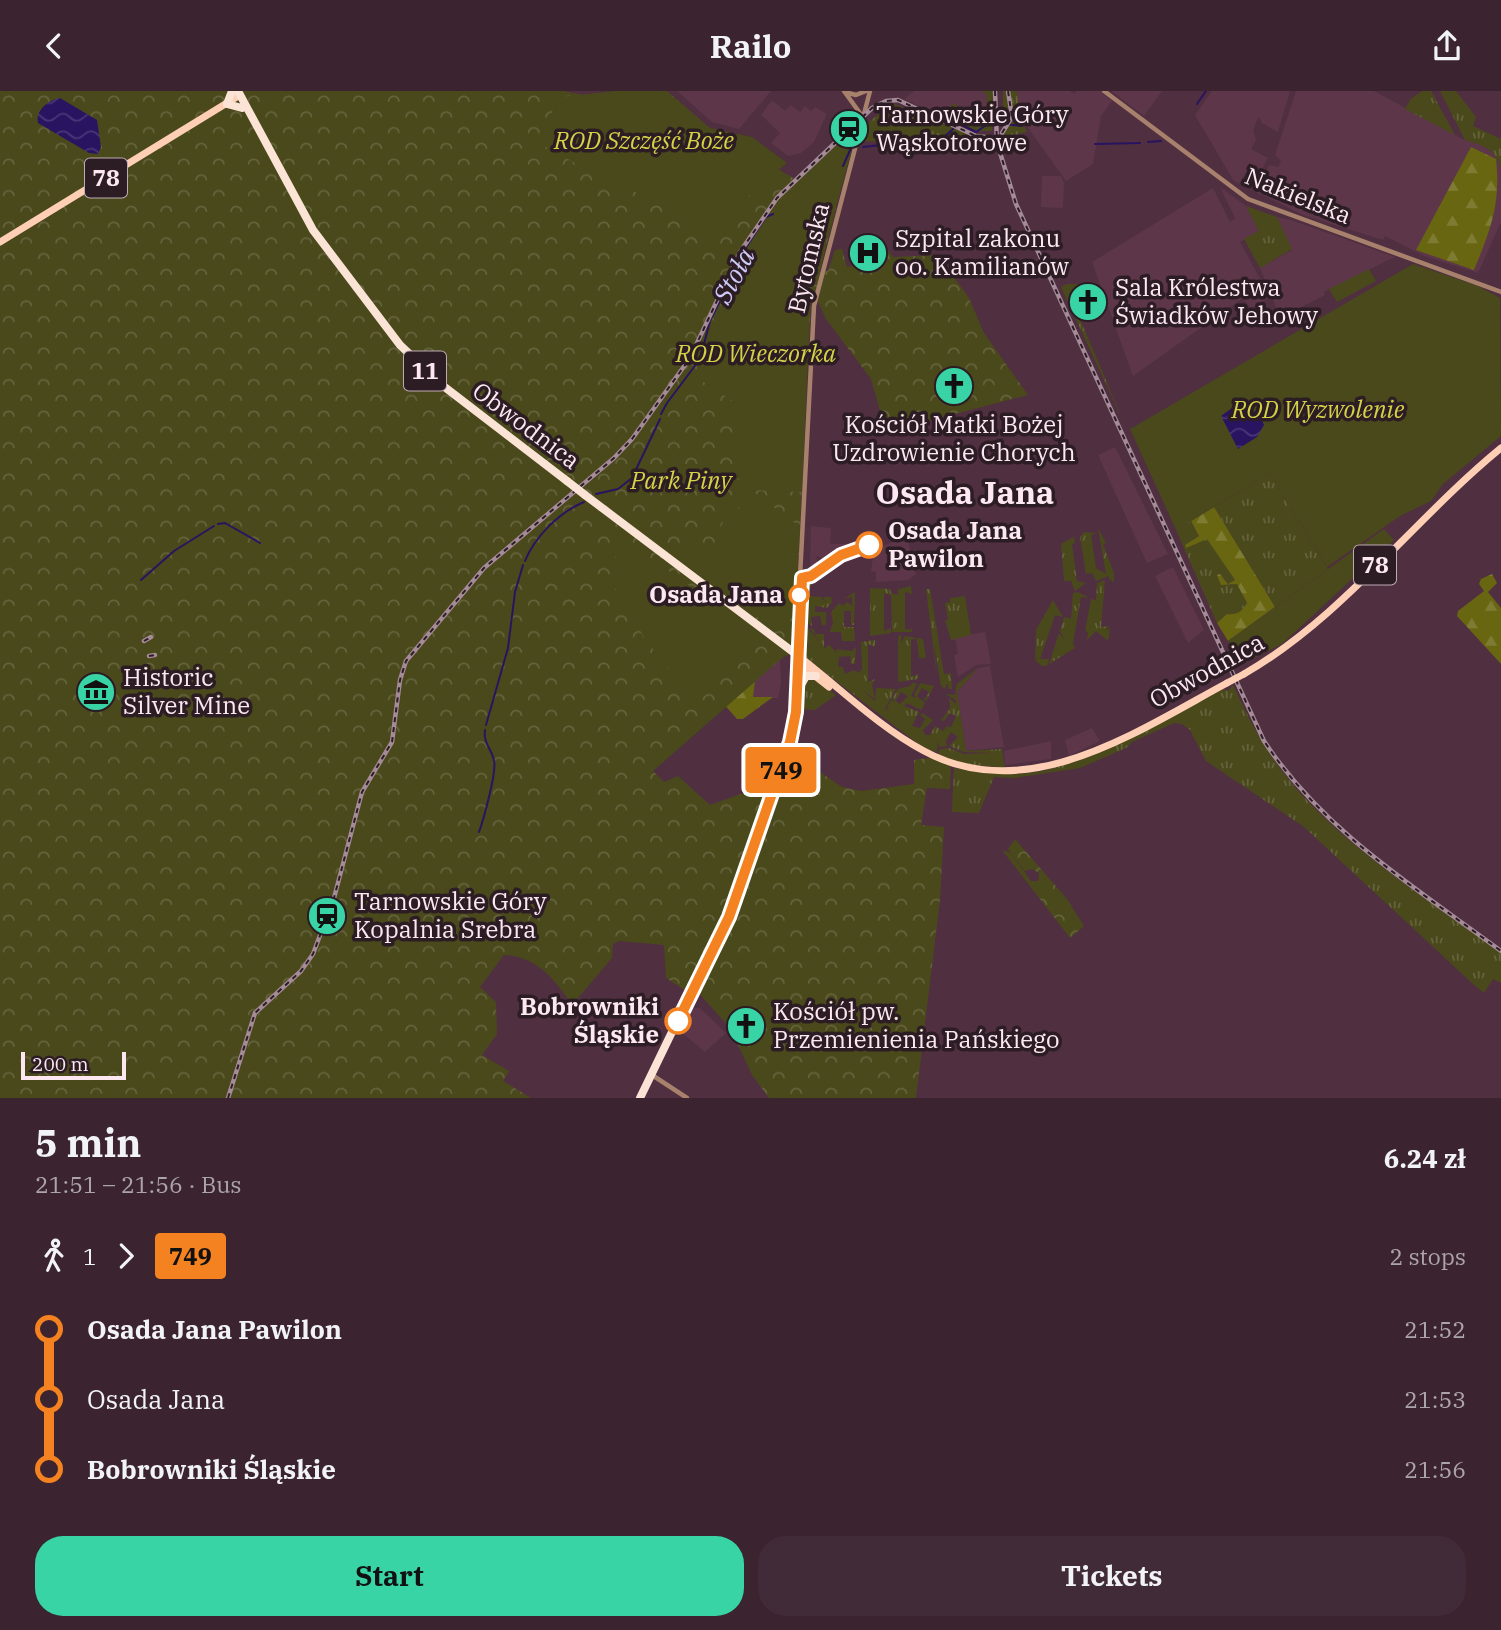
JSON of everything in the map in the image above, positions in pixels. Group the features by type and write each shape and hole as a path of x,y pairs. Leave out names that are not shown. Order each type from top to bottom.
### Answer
{"highway":[{"path":"227,104 238,93"},
{"name":"Obwodnica","path":"238,93 242,108 321,242 418,365 798,659"},
{"name":"Obwodnica","path":"238,93 290,191"},
{"path":"227,104 242,108"},
{"name":"Obwodnica","path":"716,596 782,644 798,659"},
{"path":"798,659 800,687"},
{"path":"796,712 798,659"},
{"path":"640,1098 733,906 787,752 800,687 804,677 816,676"}],"main road":[{"name":"78","path":"0,242 227,104"},
{"name":"Obwodnica","path":"798,659 816,676 912,744 950,762 989,771 1023,771 1063,762 1092,751 1227,683 1301,638 1442,500 1501,448"},
{"name":"Obwodnica","path":"798,659 873,716"}],"street":[{"path":"844,91 854,97 866,93"},
{"name":"Nakielska","path":"1104,91 1248,199 1478,281 1501,292"},
{"path":"861,108 866,93"},
{"name":"Bytomska","path":"798,659 814,306 862,116 861,108 854,97"},
{"name":"Bytomska","path":"798,659 797,636 802,578"},
{"path":"782,644 790,644 797,636"},
{"path":"651,1075 687,1098"}],"shaded area":[{"path":"677,91 771,91 739,129 712,122"},
{"path":"914,91 982,91 987,95 986,115 982,121 953,104 944,118 904,99"},
{"path":"1017,91 1070,91 1074,94 1077,91 1100,91 1112,101 1101,116 1093,164 1066,181 1020,117"},
{"path":"1111,91 1162,91 1144,116"},
{"path":"1212,91 1290,91 1278,132 1262,123 1259,117 1256,122 1253,131 1256,140 1251,149 1268,158 1257,178 1246,172 1239,184 1233,180 1195,115"},
{"path":"1296,91 1374,91 1465,140 1482,145 1497,156 1501,168 1501,222 1478,273 1424,256 1385,236 1383,240 1303,215 1256,192 1269,165 1278,167 1281,161 1275,155"},
{"path":"772,100 785,111 791,105 800,112 805,106 811,111 815,107 827,114 814,142 801,153 788,156 771,143 780,133 761,115"},
{"path":"1042,176 1061,176 1064,183 1063,208 1041,207"},
{"path":"1220,187 1246,206 1259,231 1240,242 1270,297 1251,309 1243,298 1133,376 1092,262 1213,188 1230,222 1235,218"},
{"path":"1277,217 1395,257 1329,289 1324,292 1325,295 1280,318 1260,268 1292,250"},
{"path":"1115,447 1168,554 1147,563 1098,455"},
{"path":"811,526 831,528 830,544 848,544 848,549 826,559 816,556 818,564 810,565"},
{"path":"902,539 908,540 916,574 908,580 876,582 876,572 871,571 874,549"},
{"path":"1173,567 1204,630 1188,643 1155,576"},
{"path":"985,632 991,664 976,665 958,677 954,655 958,654 955,637"},
{"path":"780,658 781,683 778,698 753,698 751,676"},
{"path":"990,666 1004,747 966,751 957,692 978,668"},
{"path":"1092,728 1100,741 1069,756 1065,740"},
{"path":"1051,741 1051,759 1005,765 1004,751"},
{"path":"693,1008 700,1008 726,1033 705,1052 680,1031"}],"green space":[{"name":"Park Piny","path":"0,91 563,91 593,97 615,91 667,91 712,130 795,179 857,125 820,271 828,271 835,250 842,249 847,267 884,259 880,244 883,243 893,257 938,255 969,298 984,333 1028,395 886,432 871,379 826,319 818,302 811,300 794,652 782,658 653,771 664,782 678,776 710,805 782,779 792,753 842,787 861,791 914,784 914,760 941,756 951,759 950,789 927,788 921,825 944,827 940,900 916,1098 769,1098 752,1075 730,1028 696,990 686,991 666,978 664,945 619,941 613,944 612,958 572,1005 544,971 516,957 504,955 480,987 496,1002 497,1034 482,1055 509,1071 503,1081 531,1098 0,1098"},
{"name":"ROD Szczęść Boże","path":"614,91 666,91 710,128 752,137 787,163 746,198 723,234 703,228 636,192 611,183 537,142 560,97"},
{"path":"982,91 993,91 992,131 978,131 944,118 953,103 982,121 986,115 987,95"},
{"path":"1003,91 1017,91 1020,117 1027,132 1003,137"},
{"path":"1422,91 1431,91 1455,135 1405,109 1411,99"},
{"path":"1440,91 1456,91 1476,117 1473,126 1501,139 1501,168 1488,149 1465,140"},
{"path":"892,103 973,134 992,135 989,145 863,141 869,122"},
{"name":"ROD Wieczorka","path":"841,138 853,146 810,300 802,492 751,490 800,527 793,616 777,632 669,551 672,548 692,551 719,564 720,528 729,511 739,509 742,498 750,496 749,490 738,478 737,404 693,375 701,363 712,323 772,210 784,194"},
{"path":"1471,147 1496,159 1497,175 1493,216 1474,270 1416,250"},
{"path":"1246,206 1277,217 1292,249 1260,268 1244,239 1259,231"},
{"name":"ROD Wyzwolenie","path":"1413,264 1478,286 1500,298 1501,436 1443,484 1431,501 1400,516 1327,567 1270,473 1176,530 1130,429"},
{"path":"1369,269 1376,281 1337,302 1329,289"},
{"path":"1080,284 1069,293 1125,425 1061,287"},
{"path":"1270,473 1328,569 1275,607 1214,507"},
{"path":"1214,507 1275,607 1228,641 1217,623 1227,614 1239,612 1247,603 1237,584 1221,585 1217,575 1220,574 1228,584 1235,580 1207,539 1186,548 1185,545 1199,536 1191,521"},
{"path":"1191,521 1199,536 1185,545 1207,538 1235,580 1229,584 1220,574 1217,576 1230,585 1237,583 1247,604 1239,612 1227,614 1217,623 1176,530"},
{"path":"1098,528 1106,543 1103,544 1114,573 1114,583 1108,577 1111,575 1096,581 1092,573 1086,574 1080,537 1084,532 1097,533 1091,535 1096,568 1106,574"},
{"path":"1384,529 1394,540 1282,644 1240,665 1228,641"},
{"path":"617,534 736,619 762,642 697,703 647,642 614,586"},
{"path":"1074,537 1075,543 1072,544 1077,581 1086,583 1075,591 1071,581 1064,581 1061,544"},
{"path":"1492,574 1497,583 1488,592 1501,608 1501,664 1457,616 1458,611 1484,591 1479,584 1481,579"},
{"path":"815,578 805,598 804,623 820,643 810,628 814,629 815,634 824,634 824,649 829,645 837,653 836,649 852,651 856,647 855,664 851,664 850,656 839,657 838,667 843,667 845,674 854,670 859,673 862,669 861,642 875,640 875,647 868,644 868,682 875,679 872,685 875,699 861,689 875,701 876,688 896,689 885,709 889,711 887,708 891,700 919,712 912,726 920,728 925,719 920,715 922,713 933,720 923,730 925,735 930,735 935,726 943,731 947,726 951,727 956,716 950,713 944,721 941,720 950,708 949,698 956,704 956,700 945,694 955,695 957,684 978,668 957,692 966,751 1002,749 1005,768 963,764 937,755 940,749 949,748 964,754 993,753 964,752 949,746 958,737 951,732 946,741 947,746 939,747 938,740 937,752 925,749 807,659 804,647 815,646 802,645 805,585"},
{"path":"1105,580 1101,627 1110,626 1106,630 1110,629 1108,641 1096,631 1087,640 1088,632 1085,631 1091,599 1096,600 1097,583"},
{"path":"911,586 912,594 905,592 905,629 911,630 912,626 912,632 892,632 891,595 884,593 884,631 891,628 891,633 870,636 870,588 890,589 891,593 898,595 898,589"},
{"path":"926,589 930,589 944,674 951,673 952,689 949,689 947,683 945,689 941,686 934,643 937,678"},
{"path":"855,592 854,625 851,625 851,611 844,611 844,627 854,627 855,641 842,641 841,632 830,632 833,622 831,612 839,603 843,606 847,602 852,606 852,597 844,599"},
{"path":"1078,592 1089,598 1081,597 1073,643 1075,648 1049,664 1059,633 1065,640 1060,631 1064,617 1071,619 1073,593"},
{"path":"807,596 821,597 827,604 823,597 831,597 832,602 827,608 815,606 815,612 826,612 826,625 822,625 820,616 811,617 812,626 805,621"},
{"path":"965,596 971,635 951,640 945,620 948,620 945,603 950,602 950,598"},
{"path":"1053,600 1063,617 1055,615 1040,659 1049,659 1047,666 1042,666 1036,661 1037,656 1035,661 1036,630"},
{"path":"901,635 901,643 905,636 923,639 926,658 919,658 917,639 911,639 911,677 918,674 918,679 898,682 898,636"},
{"path":"751,676 755,681 753,697 773,697 743,719 737,719 715,694"},
{"path":"808,679 815,679 836,695 815,710 802,709 804,683"},
{"path":"917,683 911,696 917,698 914,695 920,683 934,686 926,701 921,699 924,700 929,692 922,688 917,696 925,703 921,710 907,703 904,706 900,704 908,696 901,692 896,700 898,703 892,699 898,689"},
{"path":"1233,685 1266,748 1302,795 1383,868 1501,953 1501,983 1493,979 1484,993 1304,827 1206,761 1190,730 1182,724 1174,723 1080,768 1015,778 994,777 979,813 952,812 954,768 1016,774 1043,771 1106,748 1224,689 1228,691"},
{"path":"1015,839 1067,899 1084,926 1070,938 1002,850 1011,853 1031,881 1038,881 1039,873 1032,869 1025,871 1008,849"}],"water":[{"path":"60,98 97,120 101,147 98,154 89,153 38,123 38,114 43,107"},
{"path":"1236,405 1246,415 1258,410 1264,425 1257,437 1238,449 1221,416"}],"waterway":[{"name":"Stoła","path":"1197,104 1206,91"},
{"name":"Stoła","path":"955,125 958,123 976,132 988,124"},
{"name":"Stoła","path":"1005,124 1022,126"},
{"name":"Stoła","path":"863,147 943,138 953,129"},
{"name":"Stoła","path":"1148,142 1161,141"},
{"name":"Stoła","path":"1095,144 1140,143"},
{"name":"Stoła","path":"843,166 851,148"},
{"name":"Stoła","path":"661,414 700,359 710,321 741,255 766,217 773,214"},
{"name":"Stoła","path":"596,494 618,489 632,478 660,419"},
{"name":"Stoła","path":"525,561 549,526 584,502"},
{"path":"218,524 225,523 260,543"},
{"path":"141,580 174,551 214,526"},
{"name":"Stoła","path":"486,725 508,648 515,592 523,565"},
{"name":"Stoła","path":"479,832 494,767 493,757 485,739 485,730"}],"railway":[{"path":"995,91 997,143 1016,204 1264,741 1314,803 1343,830 1404,881 1501,951"},
{"path":"1002,133 1012,117 1008,91"},
{"path":"228,1098 255,1013 301,971 313,954 334,898 362,792 392,742 400,680 406,661 484,568 614,458 632,439 690,358 740,252 777,198 872,108 886,101 898,100 976,136 993,138"},
{"path":"144,641 151,637"},
{"path":"149,656 155,655"}],"bus line":[{"name":"749","path":"678,1021 729,917 790,742 796,712 796,646 802,578 811,576 830,560 869,545"}],"place":[{"name":"Tarnowskie Góry Wąskotorowe","path":"849,129"},
{"name":"Szpital zakonu oo. Kamilianów","path":"868,253"},
{"name":"Sala Królestwa Świadków Jehowy","path":"1088,302"},
{"name":"Kościół Matki Bożej Uzdrowienie Chorych","path":"954,386"},
{"name":"Osada Jana Pawilon","path":"869,545"},
{"name":"Osada Jana","path":"799,595"},
{"name":"Historic Silver Mine","path":"96,692"},
{"name":"Tarnowskie Góry Kopalnia Srebra","path":"327,916"},
{"name":"Bobrowniki Śląskie","path":"678,1021"},
{"name":"Kościół pw. Przemienienia Pańskiego","path":"746,1026"}],"district":[{"name":"Osada Jana","path":"965,493"}]}
